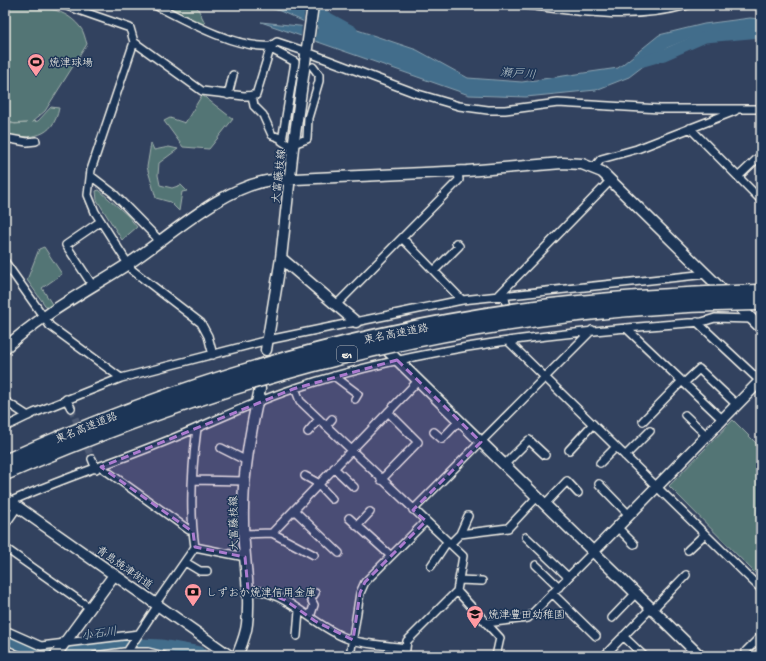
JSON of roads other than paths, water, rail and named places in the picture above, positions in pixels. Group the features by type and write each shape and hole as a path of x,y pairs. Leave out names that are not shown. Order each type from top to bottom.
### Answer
{"highway":[{"name":"東名高速道路","path":"5,462 114,415 272,362 337,345 519,310 608,299 757,298 706,304 585,312 459,331 382,346 247,382 165,409 100,433 5,473"}],"street":[{"path":"64,5 130,28 134,42 91,176 88,195 101,221 132,270 200,323 208,336 213,355"},
{"path":"155,5 230,40 250,46 271,46"},
{"name":"大富藤枝線","path":"267,345 281,258 291,179 293,146 313,5"},
{"path":"526,5 597,14 628,14 670,10 688,5"},
{"path":"594,5 618,7 644,5"},
{"path":"134,42 164,62 202,91 228,95 256,95 271,46 276,42 307,49 418,94 460,106 488,110 505,110 558,103 660,109 761,109"},
{"path":"271,46 276,52 295,62 282,141 285,145 293,146 307,139 308,118 319,80 319,76 313,68"},
{"path":"228,95 233,75"},
{"path":"252,95 254,106 263,115 272,135 283,139"},
{"path":"594,168 601,159 637,149 740,109"},
{"path":"690,128 761,200"},
{"path":"5,138 27,142 36,141"},
{"path":"738,177 761,155"},
{"path":"5,348 44,318 160,242 226,195 240,188 264,181 458,172 562,163 582,164 594,168 611,180 761,328"},
{"path":"337,304 460,180 458,172"},
{"path":"91,176 113,193 160,242"},
{"path":"502,294 611,180"},
{"path":"93,286 66,245 101,221"},
{"path":"402,238 462,300"},
{"path":"434,271 459,246 456,243"},
{"path":"281,258 337,304 356,322"},
{"path":"5,262 50,326 122,378"},
{"path":"5,427 66,399 122,378 213,355 267,345 356,322 462,300 502,294 707,274"},
{"path":"502,294 506,302"},
{"path":"5,525 10,503 197,428 257,402 334,376 397,360 510,339 592,330 698,322 715,318 752,319"},
{"path":"486,623 528,618 656,486 723,420 760,380 698,322"},
{"path":"626,328 723,420"},
{"path":"413,510 546,378 592,330"},
{"path":"510,339 546,378 761,589"},
{"path":"389,352 700,656"},
{"path":"643,421 683,382 699,369 737,405"},
{"path":"334,376 358,394 355,400"},
{"path":"272,533 295,511 350,450 418,381"},
{"path":"295,388 300,401 381,480 463,556 457,591 407,641 405,656"},
{"name":"大富藤枝線","path":"237,656 247,626 248,590 243,534 245,481 247,460 260,389"},
{"path":"66,399 71,408"},
{"path":"5,401 28,416"},
{"path":"381,480 418,442 388,412"},
{"path":"685,414 707,436"},
{"path":"308,432 319,419"},
{"path":"326,426 332,419"},
{"path":"434,432 442,439 459,421"},
{"path":"569,450 593,424"},
{"path":"125,652 138,635 195,548 192,530 193,480 197,428"},
{"path":"626,456 650,431"},
{"path":"504,465 529,440 545,455"},
{"path":"600,463 616,447"},
{"path":"221,448 247,460"},
{"path":"92,459 98,468 189,530 192,530"},
{"path":"334,468 354,488"},
{"path":"305,476 318,485 332,499"},
{"path":"193,480 245,481"},
{"path":"460,534 508,528 567,481 578,492"},
{"path":"599,484 629,515"},
{"name":"青島焼津街道","path":"10,503 230,656"},
{"path":"295,511 339,553"},
{"path":"357,526 370,512"},
{"path":"431,566 449,543 460,534 468,516"},
{"path":"349,518 391,556"},
{"path":"350,656 360,592 364,582 426,522"},
{"path":"617,527 634,544"},
{"path":"243,534 272,533 314,555"},
{"path":"688,550 705,534"},
{"path":"526,537 568,577"},
{"path":"195,548 245,557"},
{"path":"8,550 90,608"},
{"path":"185,562 200,571 207,571"},
{"path":"536,565 559,587"},
{"path":"55,656 114,574"},
{"path":"604,656 686,575"},
{"path":"459,580 482,581"},
{"path":"248,590 259,590 285,600 299,611 346,638 406,648"},
{"path":"457,591 500,638 496,656"},
{"path":"310,617 314,605 311,599 315,592"},
{"path":"552,593 596,636"},
{"path":"612,618 636,593"},
{"path":"297,636 299,611"},
{"path":"5,630 37,645 47,646 65,642 138,635"},
{"path":"623,636 644,656"},
{"path":"746,651 760,638"},
{"path":"5,649 20,656"},
{"path":"95,656 125,652 148,652 164,656"}],"water":[{"path":"261,5 283,5 417,50 468,78 522,82 618,68 659,35 704,24 750,18 761,19 761,33 699,35 667,48 629,77 596,90 526,97 469,95 261,22 318,28 280,11"}],"waterway":[{"name":"瀬戸川","path":"305,5 352,31"},
{"name":"瀬戸川","path":"640,62 664,55 705,37 761,32"},
{"name":"小石川","path":"5,637 32,651 46,654 122,643 161,645 200,652"}],"tunnel":[{"path":"356,322 377,341"},
{"path":"71,408 92,459"}],"place":[{"name":"焼津球場","path":"36,77"},
{"name":"しずおか焼津信用金庫","path":"193,607"},
{"name":"焼津豊田幼稚園","path":"475,629"}]}
